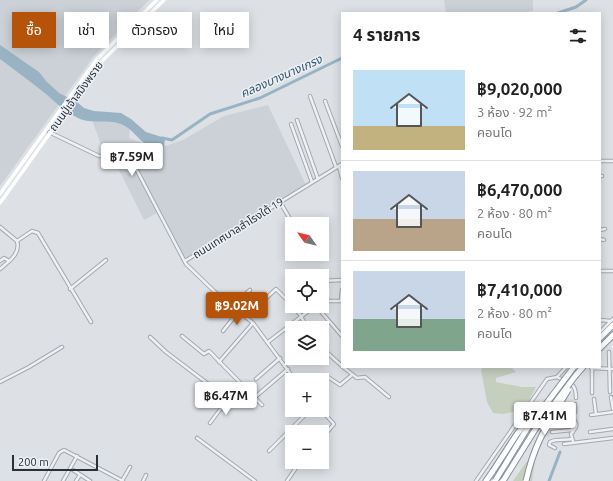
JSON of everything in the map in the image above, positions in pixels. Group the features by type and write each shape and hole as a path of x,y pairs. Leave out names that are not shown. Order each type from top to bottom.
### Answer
{"highway":[{"path":"601,337 612,321"},
{"path":"601,347 613,335"},
{"path":"486,481 523,426 573,368"},
{"path":"503,481 536,428 582,368"},
{"path":"526,481 541,434 576,375"},
{"path":"495,481 527,429 565,377"}],"main road":[{"name":"ถนนปู่เจ้าสมิงพราย","path":"0,202 77,85 105,50 157,0"},
{"name":"ถนนปู่เจ้าสมิงพราย","path":"0,194 108,54 164,0"}],"street":[{"path":"310,96 341,176"},
{"path":"326,101 341,143"},
{"path":"297,120 318,179"},
{"path":"291,124 312,182"},
{"name":"ถนนเทศบาลสำโรงใต้ 19","path":"48,131 99,156 126,156 131,159 186,264 280,202 341,165"},
{"path":"601,161 613,161"},
{"path":"280,202 289,217"},
{"path":"0,227 17,242 18,250 0,269"},
{"path":"601,230 605,229"},
{"path":"17,242 32,231 38,233 91,322"},
{"path":"0,261 4,258 9,261"},
{"path":"70,289 106,260"},
{"path":"186,264 215,292 253,323 291,373"},
{"path":"601,271 613,271"},
{"path":"329,281 341,280"},
{"path":"246,317 276,288 285,297"},
{"path":"232,306 250,290"},
{"path":"329,301 341,301"},
{"path":"223,331 239,312"},
{"path":"298,313 304,321"},
{"path":"296,321 306,313"},
{"path":"322,313 341,335"},
{"path":"601,320 612,321"},
{"path":"601,331 612,321"},
{"path":"219,362 253,323"},
{"path":"268,342 285,330"},
{"path":"182,336 203,354 209,351 262,405"},
{"path":"150,337 166,352 228,399"},
{"path":"0,382 62,347"},
{"path":"609,352 611,369 610,392"},
{"path":"329,355 341,366"},
{"path":"256,379 280,358"},
{"path":"343,368 358,378 365,377 389,397"},
{"path":"476,481 547,380 557,376 565,368"},
{"path":"254,398 288,369"},
{"path":"592,393 592,369 611,369"},
{"path":"329,377 340,384 352,375"},
{"path":"557,376 575,387 576,398"},
{"path":"210,423 240,384"},
{"path":"591,415 613,411 612,397"},
{"path":"594,399 596,414"},
{"path":"573,441 570,416 575,412 575,404"},
{"path":"269,452 303,417"},
{"path":"328,417 334,424 329,430"},
{"path":"590,432 613,429"},
{"path":"552,432 572,431"},
{"path":"197,438 255,481"},
{"path":"555,448 549,445 550,442 556,439 573,441 613,438"},
{"path":"564,444 573,441"},
{"path":"44,481 61,450 77,456 122,481 130,467"},
{"path":"63,481 77,456"},
{"path":"287,481 295,469"},
{"path":"73,470 90,481"},
{"path":"76,481 80,474"},
{"path":"142,481 146,475"}],"shaded area":[{"path":"0,0 149,0 137,12 117,12 117,33 109,41 109,12 64,12 64,48 102,48 94,56 0,186"},
{"path":"444,0 533,0 533,11 526,12 446,12"},
{"path":"268,105 306,185 190,256 185,257 157,213 144,220 115,162 107,161 92,120 119,122 130,128 129,138 152,147 162,147 183,140 224,116"}],"green space":[{"path":"482,368 512,368 516,372 496,378 496,382 522,387 536,387 524,410 503,414 493,413 487,402 481,370"},
{"path":"527,461 535,461 532,481 513,481"}],"water":[{"path":"0,45 39,72 59,93 77,102 84,108 94,111 121,113 131,119 146,132 165,138 164,147 150,146 128,128 118,123 83,120 69,113 0,59"}],"waterway":[{"name":"คลองบางนางเกรง","path":"561,12 576,7 586,0"},
{"name":"คลองบางนางเกรง","path":"162,138 172,140 210,114 260,98 341,58"},
{"path":"549,481 560,452"}]}
